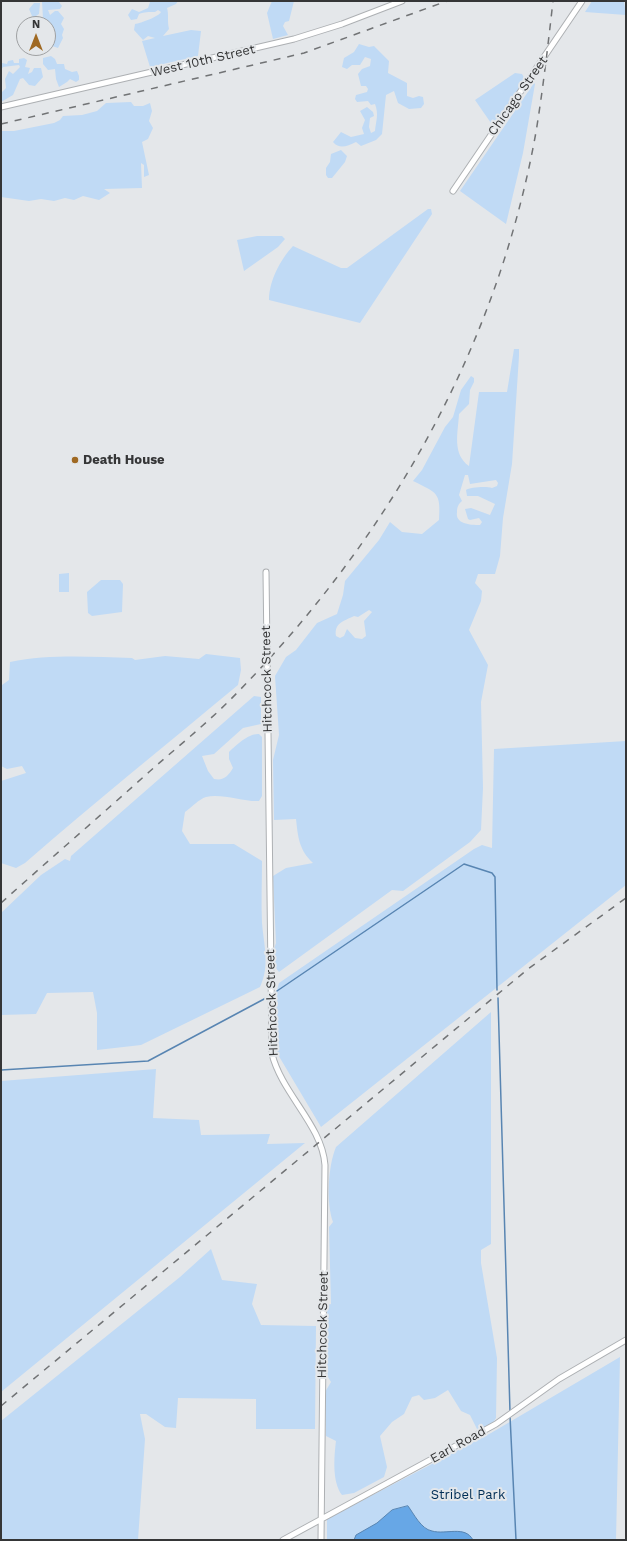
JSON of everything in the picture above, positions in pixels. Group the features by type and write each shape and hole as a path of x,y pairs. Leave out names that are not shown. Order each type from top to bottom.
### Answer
{"street":[{"name":"West 10th Street","path":"1,108 294,39 342,24 402,1"},
{"name":"Chicago Street","path":"453,191 582,1"},
{"name":"Hitchcock Street","path":"266,572 272,1054 275,1066 284,1085 322,1144 325,1165 321,1540"},
{"name":"Earl Road","path":"284,1540 496,1424 559,1379 626,1340"}],"green space":[{"path":"42,1 59,2 62,6 60,9 48,10 50,15 55,11 58,11 64,18 61,24 64,29 62,35 63,38 58,48 56,47 56,16 43,16"},
{"path":"178,1 176,4 167,8 169,29 163,36 191,30 201,31 198,56 150,67 142,41 155,38 148,36 143,40 134,30 135,24 153,18 161,12 158,10 155,12 141,13 137,19 131,20 128,15 132,9 139,12 148,8 150,2"},
{"path":"272,1 294,1 289,21 285,22 283,26 288,35 273,39 267,13"},
{"path":"592,1 624,1 626,15 585,12"},
{"path":"34,3 40,3 39,14 32,16 29,9"},
{"path":"359,44 369,47 374,46 389,61 388,73 407,83 407,96 413,98 419,96 423,97 424,104 421,108 409,109 398,103 394,91 386,95 382,134 376,140 361,146 356,142 341,147 333,142 341,132 351,137 364,134 362,128 365,120 360,111 367,107 373,112 374,116 370,118 369,127 371,133 375,131 377,114 375,104 371,105 368,101 357,102 355,99 356,95 367,92 368,89 366,86 361,86 358,74 362,69 370,66 371,59 365,57 360,65 352,65 347,69 342,67 344,58 354,52"},
{"path":"1,54 2,63 7,64 8,61 13,60 14,63 19,63 19,59 24,58 27,60 25,67 30,68 28,74 32,72 34,68 41,68 43,77 35,86 29,85 23,78 20,79 13,95 1,102 1,93 6,88 5,79 9,71 13,74 20,67 19,65 3,67 1,70"},
{"path":"51,56 55,59 57,64 64,64 65,69 72,72 77,71 79,80 76,82 70,79 59,87 55,69 48,70 43,64 43,58"},
{"path":"515,73 522,74 525,79 493,126 475,100"},
{"path":"534,83 523,153 506,224 460,191"},
{"path":"131,102 134,106 143,106 150,103 152,111 149,121 153,128 148,139 142,142 149,175 144,177 144,165 141,163 142,188 104,189 110,193 99,200 83,196 74,200 65,198 54,201 41,199 29,201 1,197 1,131 14,131 54,123 60,120 63,116 82,115 97,111 106,103"},
{"path":"341,150 347,156 345,162 332,178 328,178 326,175 326,168 330,162 331,154"},
{"path":"428,209 431,209 432,214 360,323 269,300 269,293 276,271 293,246 341,268 347,268"},
{"path":"257,236 282,236 285,239 278,247 244,271 237,240"},
{"path":"514,349 519,349 512,464 503,518 500,556 495,574 478,574 475,583 482,591 481,601 469,630 488,665 481,702 483,788 481,830 470,842 403,891 392,890 279,972 275,966 274,958 276,943 273,876 286,868 313,863 308,858 300,843 296,819 274,820 273,760 279,735 275,676 286,657 296,650 317,623 337,614 343,595 345,581 379,540 390,522 402,532 422,534 439,520 439,504 436,494 413,481 422,470 445,427 453,417 461,390 471,376 474,378 474,382 470,390 469,404 459,414 457,436 460,455 469,466 479,392 507,392","holes":["465,475 468,475 470,484 496,480 498,483 497,486 492,488 479,487 466,490 467,496 478,496 495,504 490,515 471,508 465,509 468,519 479,518 482,522 480,525 464,523 458,519 457,516 458,506 462,501 459,495","369,610 372,612 364,621 366,636 362,639 355,638 347,629 344,636 340,638 336,636 337,628 340,623 354,616 358,617"]},
{"path":"69,573 69,592 59,592 59,574"},
{"path":"101,580 120,580 123,584 122,612 92,616 88,613 87,592"},
{"path":"206,654 240,658 241,670 238,685 104,795 25,863 16,868 1,863 1,781 26,773 22,766 7,769 1,766 2,685 9,680 10,662 25,659 71,657 132,658 135,660 165,656 199,659"},
{"path":"254,696 261,697 261,724 243,728 214,754 202,756 208,771 214,779 223,779 233,768 229,759 229,752 247,737 259,734 262,737 262,796 259,801 218,796 203,798 185,812 182,831 190,844 234,844 262,861 262,923 266,964 260,987 141,1045 97,1050 97,1013 93,992 47,993 36,1014 1,1015 1,913 41,875 65,859 70,861 71,856"},
{"path":"626,741 626,885 321,1127 277,1053 276,1003 279,983 474,849 482,845 492,848 494,749"},
{"path":"491,1012 491,1244 481,1250 481,1263 497,1358 496,1418 493,1423 478,1431 470,1415 461,1411 448,1390 435,1398 424,1400 419,1395 412,1397 404,1414 392,1422 380,1436 387,1467 384,1477 354,1493 342,1495 335,1476 334,1462 336,1441 326,1436 325,1392 331,1382 328,1377 327,1369 327,1305 331,1304 329,1227 333,1222 329,1205 329,1184 333,1155 336,1147"},
{"path":"156,1069 153,1118 199,1120 201,1135 270,1134 267,1144 305,1143 1,1392 1,1081"},
{"path":"211,1249 222,1280 257,1284 252,1304 261,1325 316,1326 315,1429 256,1429 256,1399 178,1398 176,1428 165,1427 146,1414 140,1414 145,1439 138,1540 1,1540 1,1421 180,1277"},
{"name":"Stribel Park","path":"620,1357 616,1540 327,1540 327,1519 491,1433"}],"water":[{"path":"408,1506 418,1521 428,1530 437,1532 455,1531 465,1533 470,1535 473,1540 354,1540 356,1535 377,1523 392,1510"}],"waterway":[{"path":"274,993 464,864 492,873 495,877 497,990"},
{"path":"1,1070 148,1061 266,998"},
{"path":"498,998 510,1412"},
{"path":"510,1416 516,1540"}],"railway":[{"path":"1,124 304,53 447,1"},
{"path":"1,903 231,699 287,639 339,575 385,509 427,439 463,366 494,291 518,213 536,132 553,1"},
{"path":"1,1406 528,969 626,898"}],"place":[{"name":"Death House","path":"75,460"}]}
